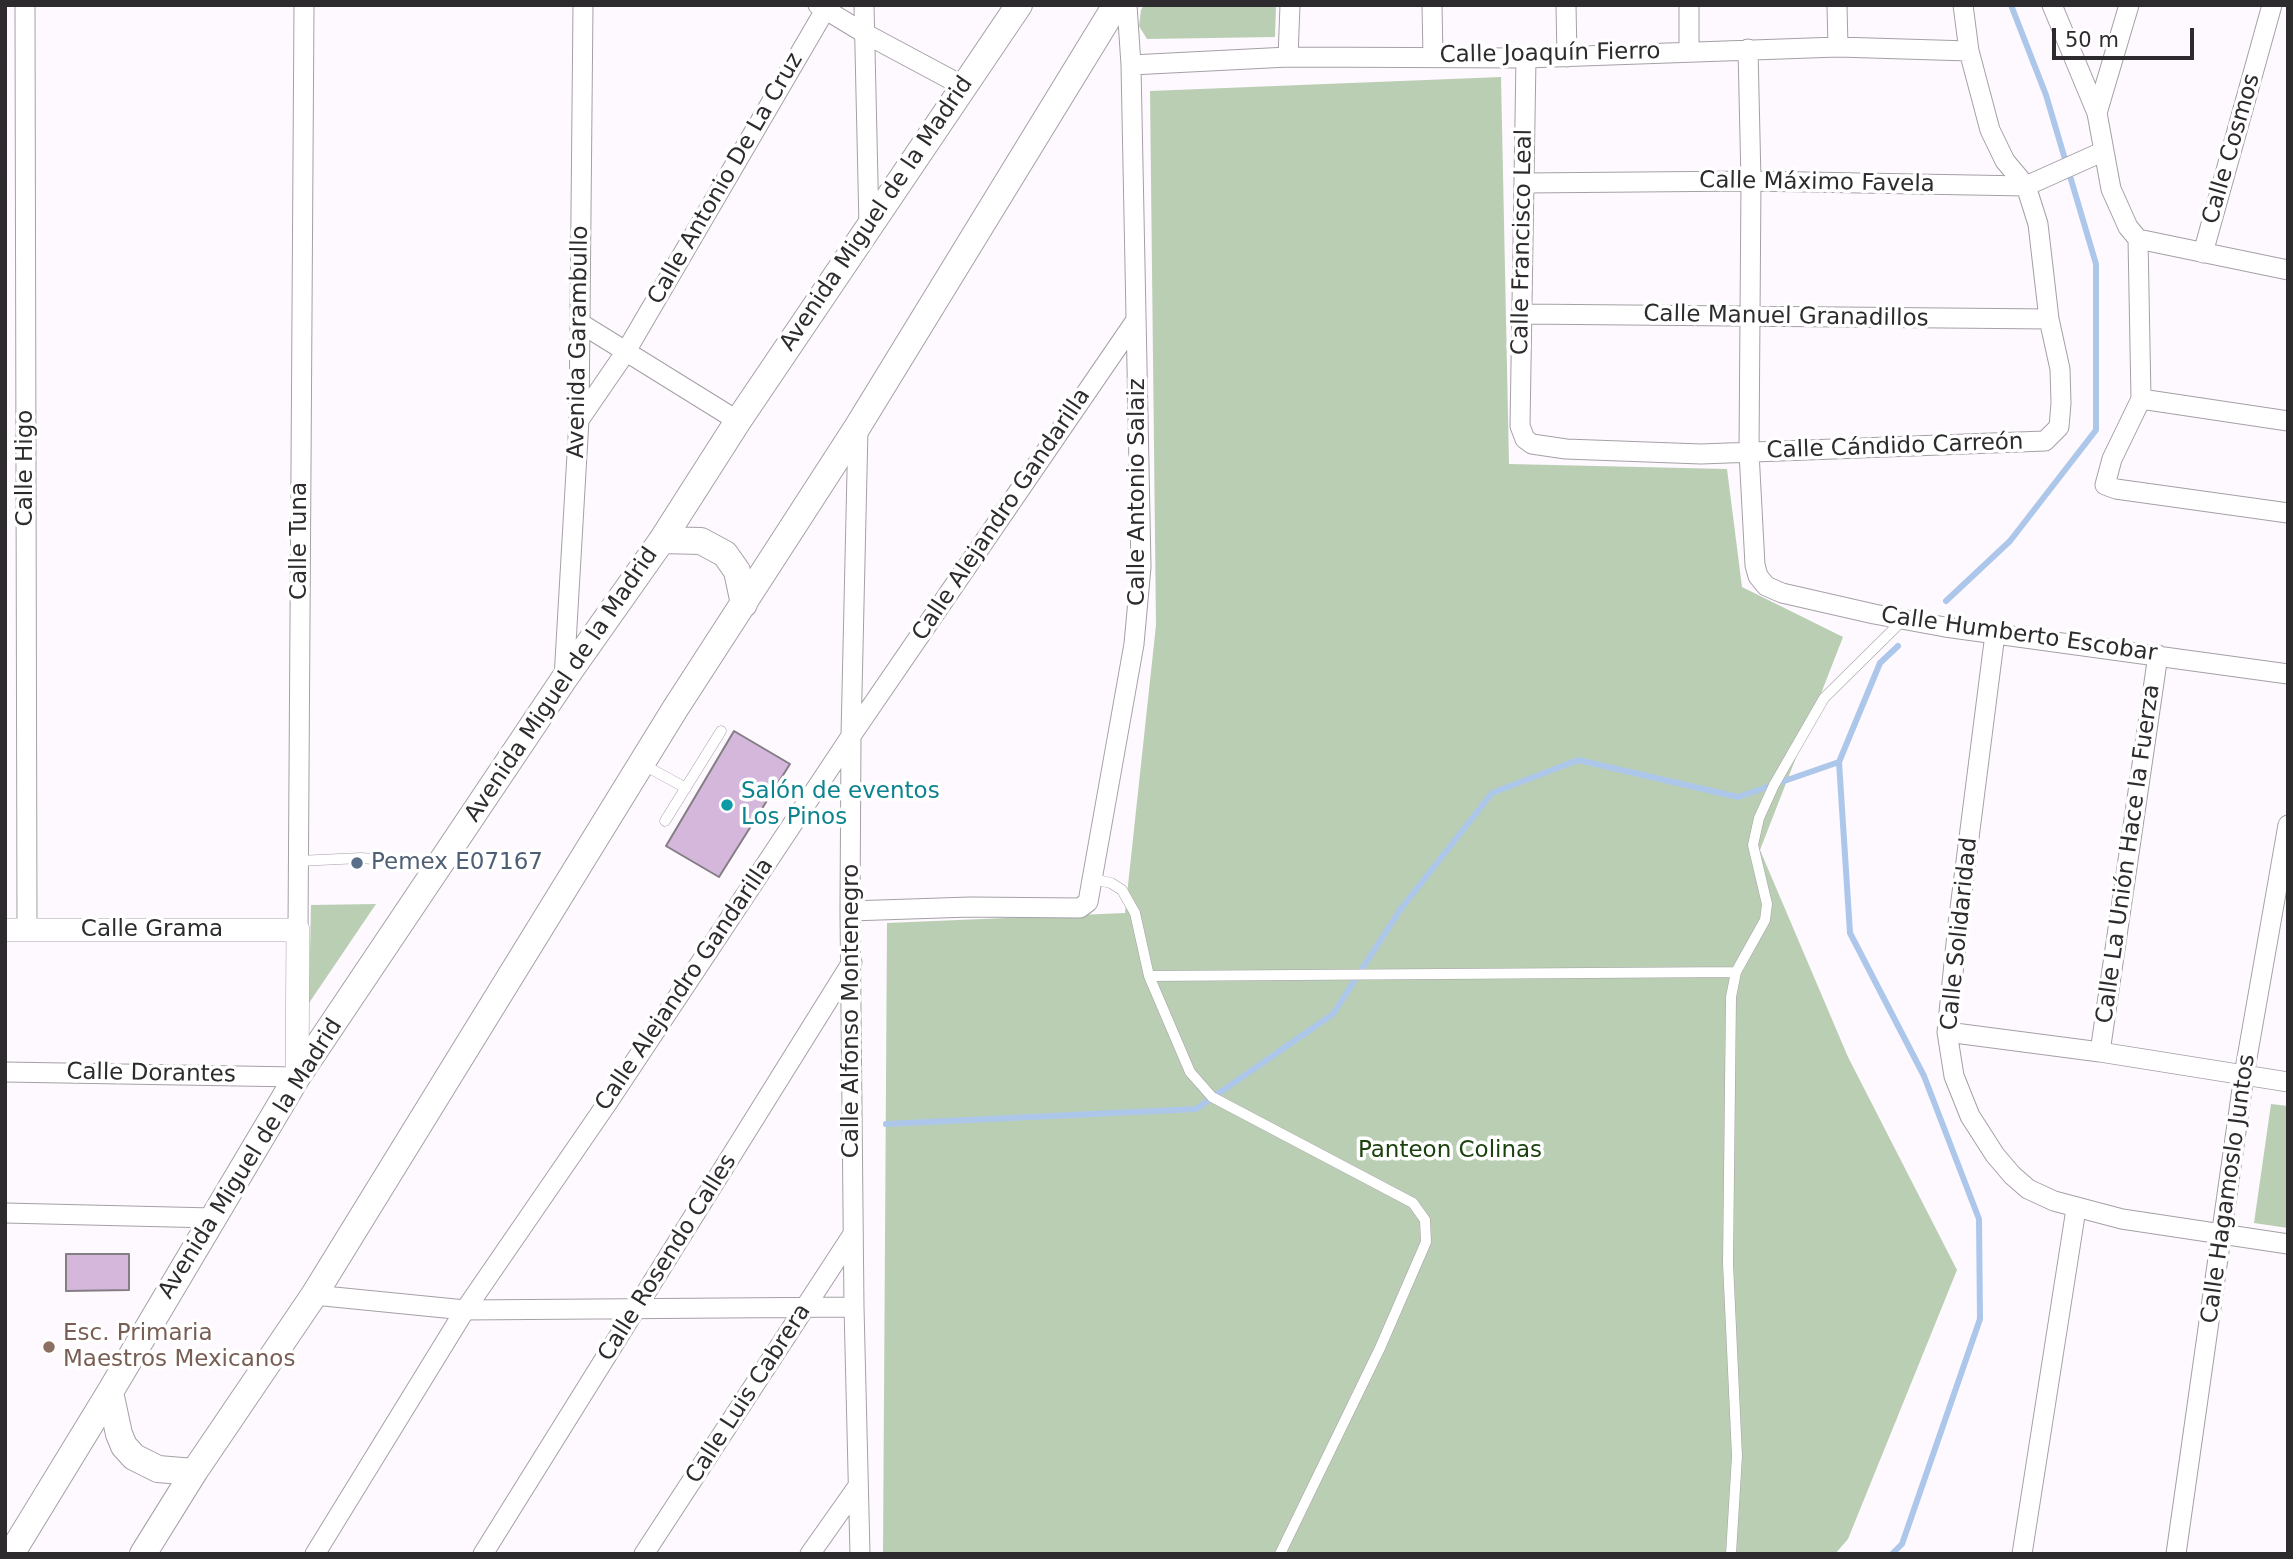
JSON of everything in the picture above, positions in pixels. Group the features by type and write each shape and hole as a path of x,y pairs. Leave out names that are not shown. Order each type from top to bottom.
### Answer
{"main road":[{"name":"Avenida Miguel de la Madrid","path":"10,1554 298,1077 564,679 662,540 737,421 1019,5"},
{"path":"143,1554 194,1472 314,1295 641,763 858,426 1116,5"},
{"path":"662,540 701,541 725,554 737,571 744,604"},
{"path":"110,1392 119,1434 124,1447 134,1457 158,1469 194,1472"}],"street":[{"name":"Calle Higo","path":"16,930 24,5"},
{"name":"Calle Tuna","path":"298,1077 304,5"},
{"name":"Avenida Garambullo","path":"564,679 579,420 583,5"},
{"path":"864,5 869,226"},
{"name":"Calle Antonio Salaiz","path":"850,911 970,907 1080,908 1088,902 1125,704 1139,607 1141,524 1131,65 1127,5"},
{"path":"1288,57 1290,5"},
{"path":"1432,5 1433,57"},
{"path":"1566,5 1567,57"},
{"path":"1689,5 1689,51"},
{"path":"1837,5 1838,47"},
{"name":"Calle Cándido Carreón","path":"1520,426 1525,439 1532,444 1566,449 1652,453 1749,453 2045,440 2059,427 2062,402 2060,369 2049,320 2035,182 2005,161 1990,130 1969,51 1964,5"},
{"path":"2052,5 2096,113 2111,189 2120,212 2138,239 2141,399 2112,459 2105,479 2107,488 2288,513"},
{"path":"2096,113 2129,5"},
{"name":"Calle Cosmos","path":"2203,253 2272,5"},
{"path":"824,7 864,33 963,86"},
{"name":"Calle Antonio De La Cruz","path":"579,420 625,353 824,7"},
{"name":"Calle Joaquín Fierro","path":"1131,65 1288,57 1526,58 1838,47 1969,51"},
{"path":"1748,49 1751,181 1749,453"},
{"name":"Calle Francisco Leal","path":"1520,426 1526,58"},
{"name":"Calle Máximo Favela","path":"1525,183 2035,182 2102,152"},
{"path":"2138,239 2288,270"},
{"name":"Calle Manuel Granadillos","path":"1522,314 2049,320"},
{"name":"Calle Alejandro Gandarilla","path":"315,1554 465,1310 615,1091 851,736 1136,320"},
{"path":"580,323 737,421"},
{"path":"2141,399 2288,421"},
{"name":"Calle Alfonso Montenegro","path":"858,426 850,911 854,1307 860,1554"},
{"name":"Calle Humberto Escobar","path":"1749,453 1755,565 1758,576 1766,586 1782,593 1903,620 2288,674"},
{"name":"Calle Solidaridad","path":"1996,634 1958,924 1947,1032 1954,1076 1970,1116 1995,1155 2012,1175 2028,1189 2054,1202 2122,1219 2288,1244"},
{"name":"Calle La Unión Hace la Fuerza","path":"2100,1052 2158,655"},
{"name":"Calle Hagamoslo Juntos","path":"2176,1554 2244,1075 2288,825"},
{"name":"Calle Grama","path":"16,930 298,930"},
{"name":"Calle Rosendo Calles","path":"483,1554 852,961"},
{"path":"1947,1032 2100,1052 2288,1082"},
{"name":"Calle Dorantes","path":"5,1072 298,1077"},
{"path":"2022,1554 2076,1209"},
{"path":"5,1213 213,1218"},
{"name":"Calle Luis Cabrera","path":"644,1554 853,1234"},
{"path":"314,1295 465,1310 854,1307"},
{"path":"810,1554 858,1486"}],"lane":[{"path":"1731,1554 1737,1456 1728,1263 1731,997 1736,972 1765,920 1767,904 1753,845 1759,818 1774,785 1824,698 1903,620"},
{"path":"665,821 721,731"},
{"path":"641,763 686,788"},
{"path":"298,862 361,858 410,862 436,871"},
{"path":"1093,879 1111,883 1122,890 1135,913 1149,976 1190,1072 1212,1097 1413,1203 1425,1220 1426,1242 1411,1277 1380,1348 1280,1554"},
{"path":"1149,976 1736,972"}],"green space":[{"path":"1144,5 1276,5 1275,37 1147,39 1139,26"},
{"name":"Panteon Colinas","path":"1501,77 1509,464 1727,469 1742,587 1843,637 1760,850 1848,1057 1957,1270 1848,1539 1835,1554 883,1554 887,923 1125,913 1156,625 1150,91"},
{"path":"376,904 309,1003 311,905"},
{"path":"2271,1104 2288,1106 2288,1228 2254,1223"}],"building":[{"name":"Salón de eventos Los Pinos","path":"734,731 790,764 719,877 666,846"},
{"path":"66,1254 129,1254 129,1290 66,1291"}],"waterway":[{"path":"1946,601 2010,541 2096,430 2096,264 2046,95 2011,5"},
{"path":"1892,1554 1902,1544 1980,1319 1979,1219 1924,1076 1850,933 1839,762 1880,663 1898,646"},
{"path":"886,1124 1196,1109 1333,1014 1400,910 1492,793 1578,760 1738,797 1839,762"}],"place":[{"name":"Salón de eventos Los Pinos","path":"727,805"},
{"name":"Pemex E07167","path":"357,863"},
{"name":"Esc. Primaria Maestros Mexicanos","path":"49,1347"}]}
